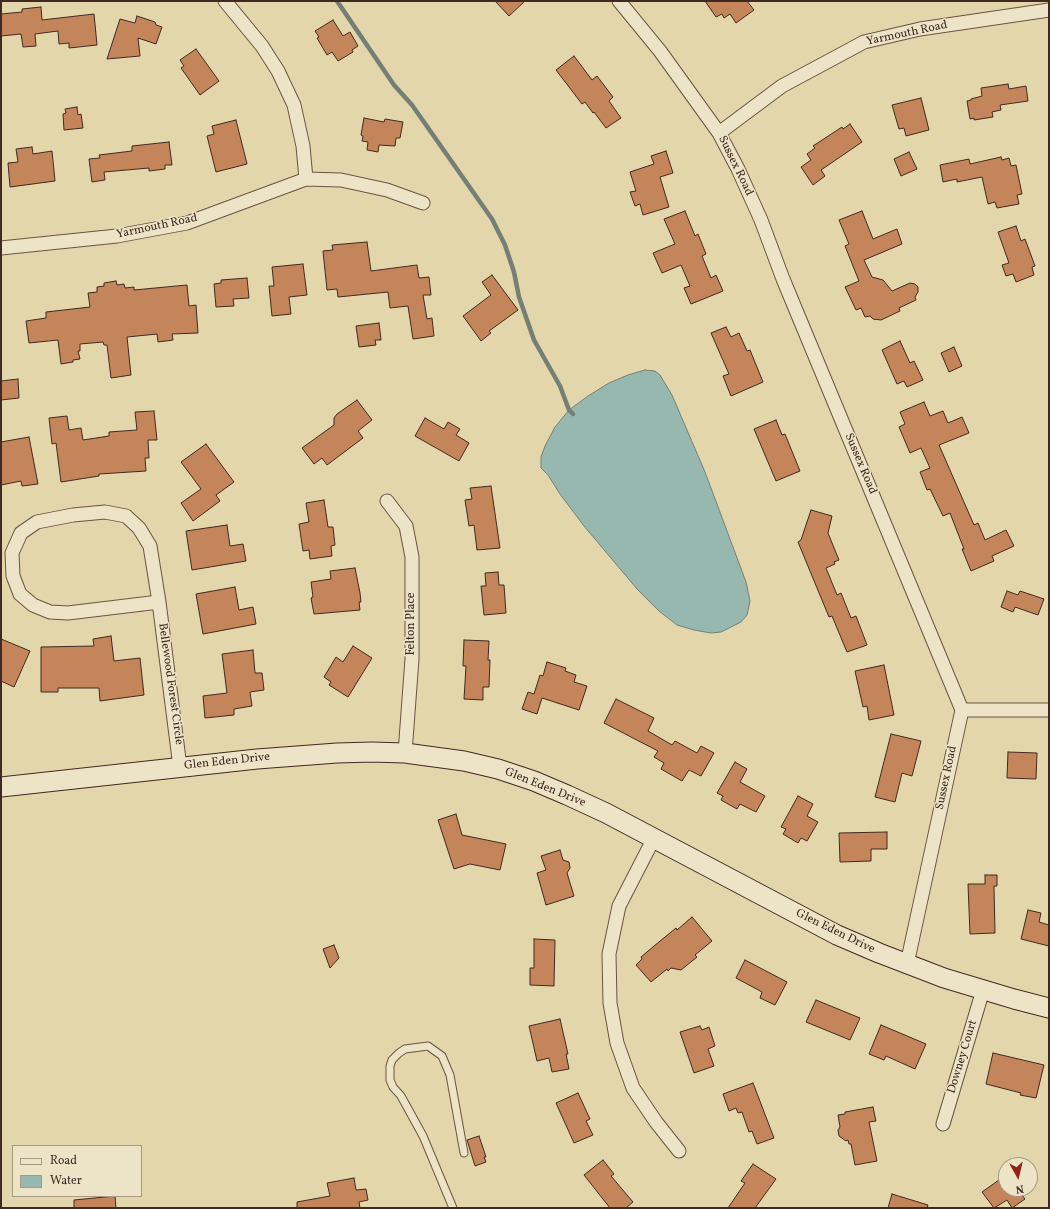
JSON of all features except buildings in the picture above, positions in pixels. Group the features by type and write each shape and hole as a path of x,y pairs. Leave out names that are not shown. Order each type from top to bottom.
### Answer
{"main road":[{"name":"Glen Eden Drive","path":"1,787 257,759 337,753 405,753 464,761 498,769 534,781 606,813 837,935 907,964 983,990 1049,1008"}],"street":[{"path":"225,1 262,46 278,71 294,105 303,146 306,179"},
{"name":"Sussex Road","path":"619,1 660,51 719,133 738,170 761,220 783,279 962,710 907,964"},
{"name":"Yarmouth Road","path":"719,133 782,86 864,42 920,29 1049,10"},
{"name":"Yarmouth Road","path":"1,248 117,236 187,223 306,179 341,180 387,190 423,203"},
{"name":"Felton Place","path":"388,501 406,526 412,558 412,659 405,753"},
{"name":"Bellewood Forest Circle","path":"159,602 68,613 50,612 33,605 20,594 13,576 12,553 21,533 37,522 73,515 105,512 126,516 139,528 150,546 159,602 180,767"},
{"path":"962,710 1049,710"},
{"path":"654,838 619,906 609,954 610,1003 617,1043 633,1088 656,1122 679,1151"},
{"name":"Downey Court","path":"943,1124 983,990"}],"lane":[{"path":"454,1208 424,1136 390,1080 390,1066 392,1060 399,1053 406,1049 428,1046 442,1056 450,1075 464,1153"}],"water":[{"path":"645,370 655,371 660,375 672,395 705,472 746,582 750,601 747,615 741,622 721,632 711,633 677,625 659,611 637,589 584,526 548,475 541,468 541,457 545,446 555,427 569,410 609,383"}],"waterway":[{"path":"337,1 394,85 412,105 492,219 505,245 514,272 519,297 534,340 560,386 569,410 573,414"}]}
